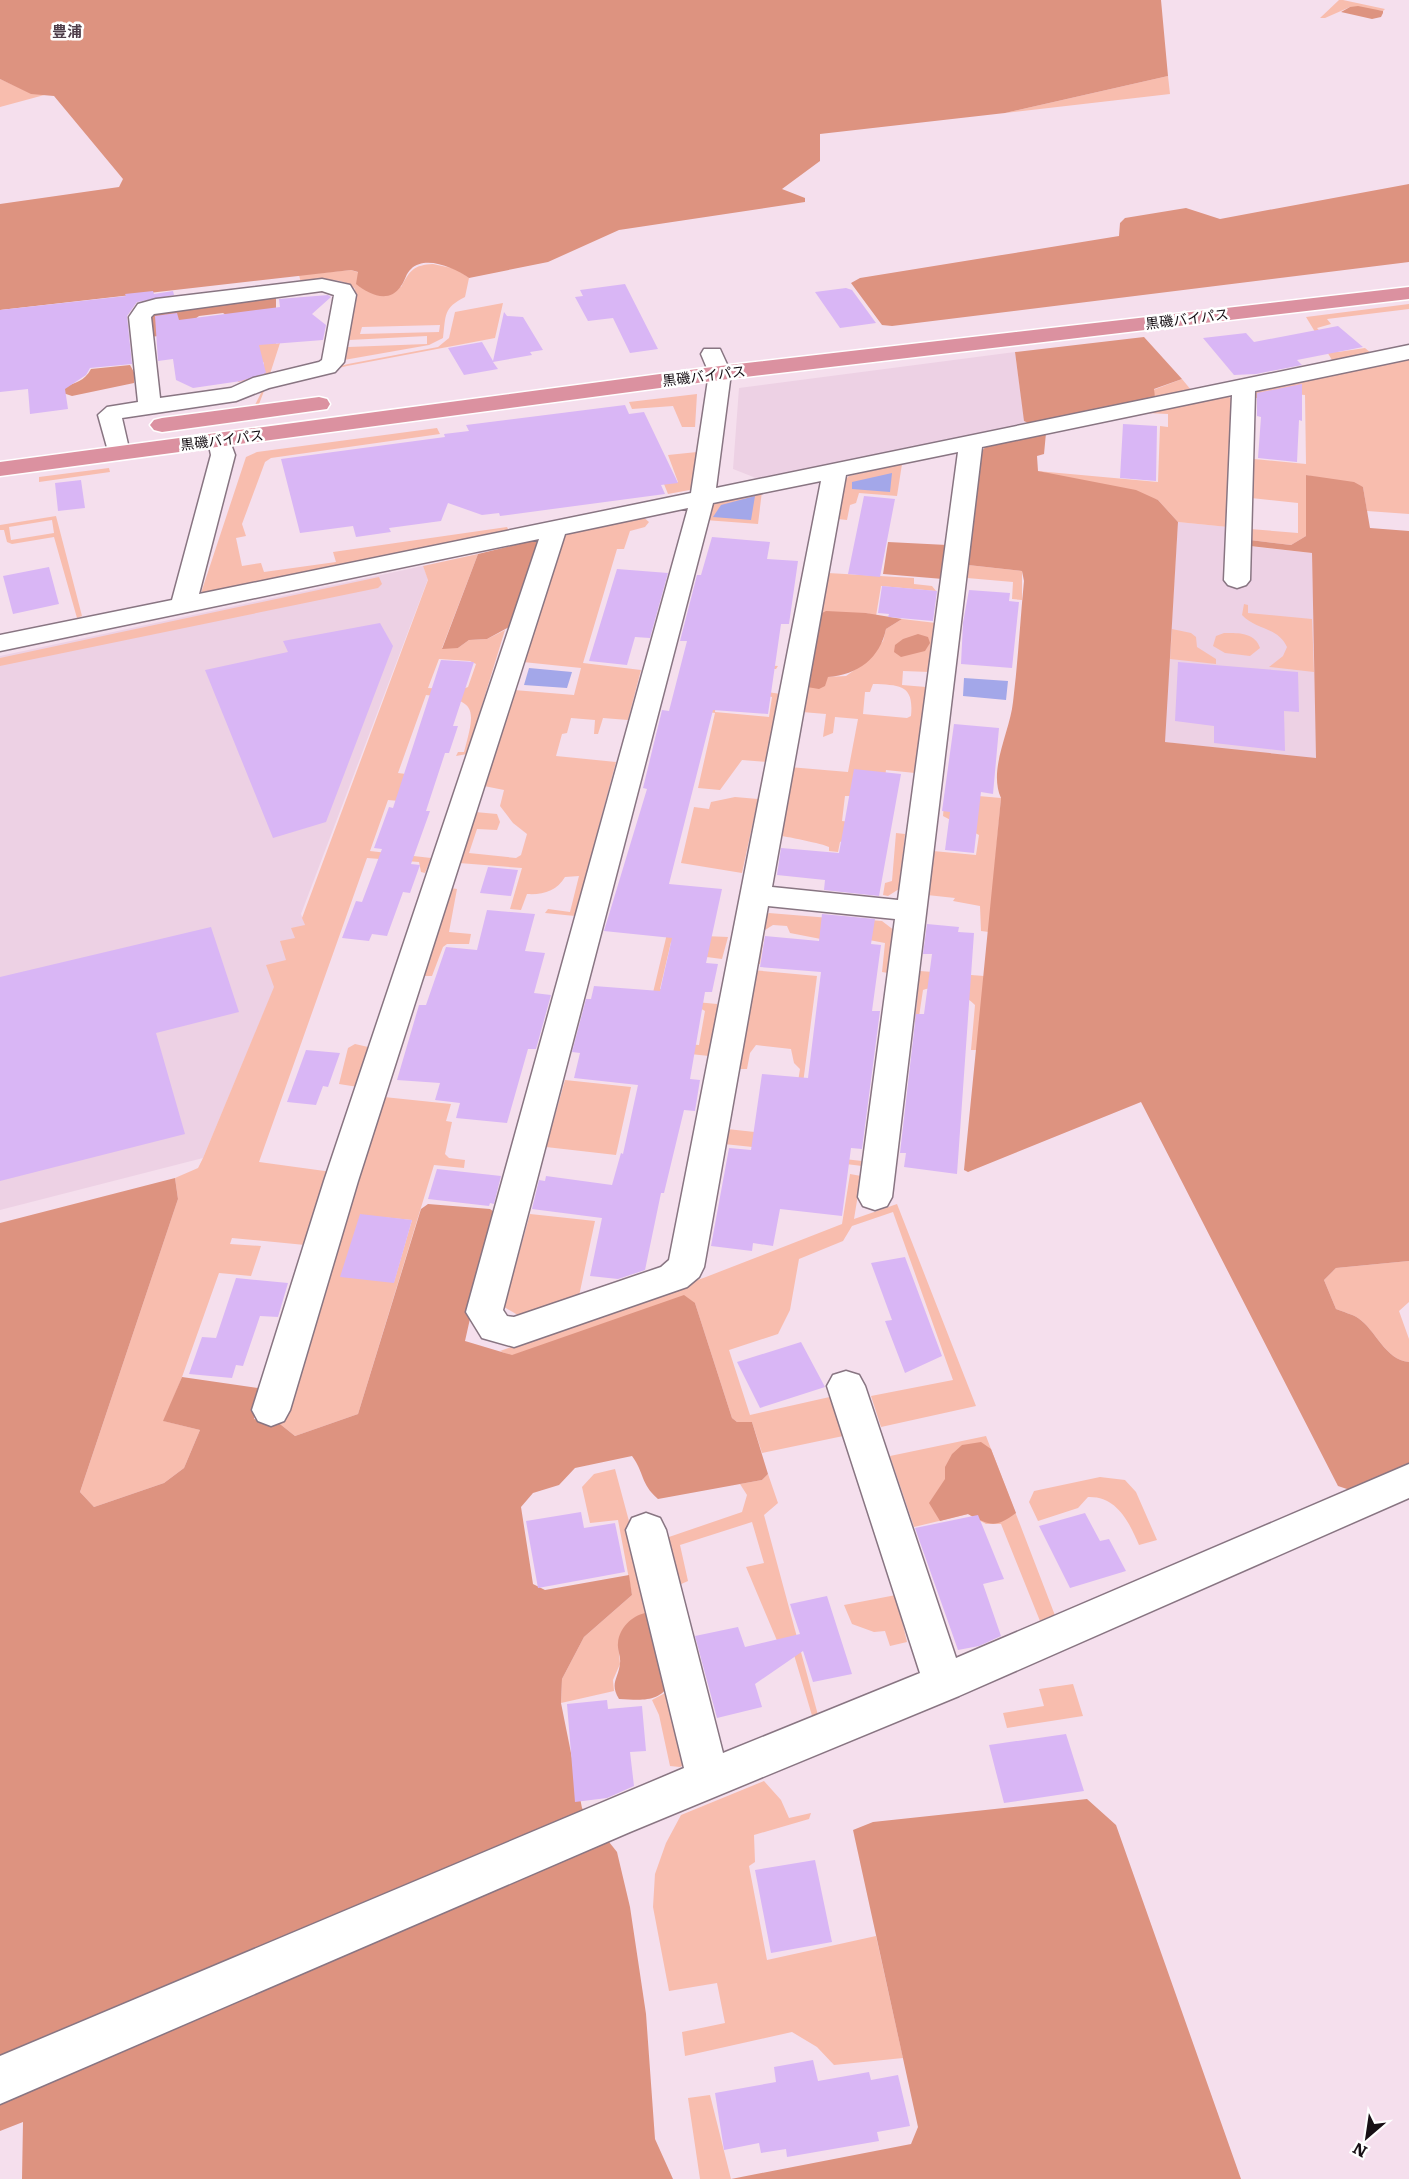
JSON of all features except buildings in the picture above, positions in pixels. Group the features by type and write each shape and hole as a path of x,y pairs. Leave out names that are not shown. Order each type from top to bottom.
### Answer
{"highway":[{"name":"黒磯バイパス","path":"0,448 116,442 220,441 716,364 1409,276"},
{"name":"黒磯バイパス","path":"0,469 116,442 238,404 716,364 1409,293"}],"street":[{"path":"116,442 110,415 115,412 150,407 238,404 261,383 327,367 333,362 345,295 343,289 322,285 146,309 140,317 150,407"},
{"path":"0,643 1409,352"},
{"path":"716,364 703,496 484,1312 495,1328 514,1332 674,1277 686,1267 835,469"},
{"path":"1237,580 1244,385"},
{"path":"183,605 224,455 220,441"},
{"path":"875,1197 971,441"},
{"path":"271,1410 341,1181 555,527"},
{"path":"755,895 911,911"},
{"path":"846,1386 944,1683"},
{"path":"0,2080 708,1779 944,1683 1409,1480"},
{"path":"646,1530 708,1779"}],"shaded area":[{"path":"0,0 1161,0 1168,76 1005,113 820,134 820,161 782,189 805,198 805,202 619,230 548,262 469,278 440,264 424,263 411,269 396,292 391,295 379,296 367,291 356,284 358,272 351,270 0,310 0,204 119,187 123,179 54,96 31,94 0,79"},
{"path":"1339,0 1385,9 1383,11 1350,7 1320,18"},
{"path":"1358,6 1383,11 1383,13 1381,17 1372,19 1341,12"},
{"path":"1168,76 1170,94 1005,113"},
{"path":"0,79 31,93 48,94 0,107"},
{"path":"1409,184 1409,262 892,326 882,325 851,283 860,278 1119,236 1120,223 1125,218 1186,208 1220,219"},
{"path":"433,264 456,269 469,278 465,297 453,305 447,313 443,338 429,345 344,360 355,289 336,280 301,283 299,275 351,270 401,287 413,270","holes":["440,325 439,332 360,334 362,327","427,336 427,344 348,347 349,340"]},
{"path":"276,296 276,308 234,320 223,313 199,316 175,334 150,337 147,321 152,315 164,311"},
{"path":"503,303 495,338 347,366 266,386 259,404 255,405 265,385 348,364 438,347 449,338 455,312"},
{"path":"1409,304 1409,309 1327,319 1331,324 1317,328 1338,352 1365,348 1371,353 1332,360 1306,317"},
{"path":"276,337 276,344 280,343 269,377 238,382 236,377 264,375 264,363 249,346"},
{"path":"1144,337 1182,379 1154,389 1155,397 1028,423 1024,421 1015,352"},
{"path":"1015,352 1025,425 761,480 733,469 739,388"},
{"path":"1409,359 1409,514 1367,511 1363,487 1306,475 1306,536 1291,545 1250,540 1250,529 1298,533 1298,503 1251,498 1254,459 1306,464 1305,395 1272,392 1265,398 1253,398 1253,395 1258,390"},
{"path":"130,365 135,374 134,383 72,396 63,393 63,387 83,379 91,369"},
{"path":"1182,379 1191,390 1155,397 1153,390"},
{"path":"697,394 695,427 682,427 673,406 632,409 629,402"},
{"path":"1224,395 1231,398 1228,527 1178,522 1158,500 1037,471 1158,482 1160,426 1168,427 1168,414 1146,413"},
{"path":"437,428 440,434 271,458 265,462 242,524 246,536 236,538 242,566 261,563 264,572 336,562 333,552 507,527 509,531 201,593 246,457 257,452"},
{"path":"1046,433 1044,454 1037,456 1038,471 1136,490 1158,500 1178,522 1165,742 1316,758 1312,553 1250,546 1250,540 1291,545 1306,536 1306,475 1354,482 1363,487 1370,528 1409,531 1409,1261 1336,1268 1324,1280 1336,1309 1358,1318 1393,1356 1409,1362 1409,1468 1356,1492 1338,1486 1141,1102 968,1172 964,1170 1001,798 998,787 998,763 1013,702 1024,581 1022,571 968,565 982,451 987,445"},
{"path":"697,452 695,489 668,494 664,484 678,482 668,455"},
{"path":"902,464 897,496 859,493 856,503 850,505 847,520 838,519 844,481 849,476"},
{"path":"109,468 110,472 39,482 39,477"},
{"path":"762,491 758,524 705,520 710,506 717,502"},
{"path":"56,516 82,616 77,618 54,537 12,544 7,542 4,530 0,530 0,525","holes":["52,520 54,533 11,540 9,527"]},
{"path":"642,516 649,522 645,527 630,531 624,549 617,549 583,663 641,670 628,720 603,718 598,734 594,734 595,720 571,718 567,733 562,734 556,756 616,762 575,916 545,913 548,909 570,912 579,876 565,877 558,886 549,891 527,894 521,910 510,909 522,868 459,863 475,812 497,814 500,822 497,830 477,829 469,853 516,858 521,855 527,834 513,823 500,806 504,790 484,786 514,690 574,695 581,668 523,662 565,532"},
{"path":"1178,522 1228,527 1228,544 1312,553 1317,759 1164,742"},
{"path":"535,540 539,544 511,626 487,639 469,640 458,648 442,649 478,554"},
{"path":"888,542 947,545 943,579 883,574"},
{"path":"478,554 442,648 458,648 469,640 487,639 505,630 467,754 456,756 458,752 464,752 471,724 469,708 455,699 426,695 398,773 429,777 421,803 388,800 370,851 431,858 425,873 421,872 419,862 367,858 259,1162 332,1172 305,1245 232,1238 230,1244 261,1246 251,1276 219,1273 164,1421 200,1430 184,1468 164,1483 94,1507 80,1492 178,1199 175,1178 198,1168 203,1158 274,987 266,965 286,960 280,941 295,938 291,928 305,925 302,918 428,580 423,566","holes":["439,659 470,661 476,664 468,687 460,690 428,688"]},
{"path":"968,565 1022,571 1022,600 1012,599 1013,582 967,578"},
{"path":"423,566 428,579 301,914 305,925 295,938 203,1158 0,1210 0,656"},
{"path":"828,573 914,578 914,584 932,586 936,591 881,586 876,616 866,613 822,613"},
{"path":"379,577 382,584 378,588 0,666 0,658"},
{"path":"1244,604 1248,605 1248,613 1312,619 1314,672 1269,667 1283,656 1287,647 1278,636 1242,615"},
{"path":"826,611 866,613 902,619 886,629 879,648 858,669 839,676 828,677 825,686 819,689 807,687 822,613"},
{"path":"902,619 936,623 930,672 903,671 902,685 926,687 915,773 886,770 884,784 855,796 845,796 842,821 879,825 840,842 838,852 829,851 829,847 820,844 776,835 789,767 848,772 858,719 835,717 833,733 823,737 826,714 802,712 807,687 828,677 846,676 856,669 883,641 886,629","holes":["873,684 898,686 908,693 911,716 907,718 863,714 865,692 870,692"]},
{"path":"1172,629 1191,633 1196,637 1197,647 1216,659 1216,664 1170,659"},
{"path":"1224,633 1250,636 1260,648 1250,656 1225,653 1213,646 1216,636"},
{"path":"918,634 928,637 930,643 925,651 901,657 894,652 895,645 903,639"},
{"path":"725,663 778,666 776,669 736,667 716,703 715,712 769,717 772,697 767,696 767,692 781,694 767,762 742,760 720,790 698,788 715,713 700,711"},
{"path":"945,793 1001,798 989,932 981,931 980,906 953,901 955,898 927,895 933,851 976,855 979,835 943,816"},
{"path":"735,797 758,799 742,873 681,863 694,807 709,809 711,802"},
{"path":"896,833 905,834 899,889 888,896 883,895 885,883 892,881"},
{"path":"451,888 457,889 449,932 471,934 469,944 447,944 443,947 432,976 423,976"},
{"path":"769,913 830,918 826,940 790,933 787,926 773,925 765,930 760,964 753,964 761,920"},
{"path":"859,919 882,921 895,931 888,973 882,972 885,943 869,940"},
{"path":"670,921 704,936 728,937 722,959 699,956 671,942 660,989 696,993 696,1002 717,1004 718,1012 709,1056 681,1053 642,1040 699,1045 705,1011 698,1007 651,1001"},
{"path":"752,970 817,976 802,1091 844,1095 841,1114 807,1111 806,1115 798,1114 791,1153 862,1161 862,1166 846,1164 843,1170 790,1163 783,1206 777,1206 786,1152 774,1150 784,1129 791,1126 800,1069 794,1063 791,1049 756,1045 750,1053 747,1069 736,1069"},
{"path":"920,971 984,976 977,1050 971,1050 975,1005 958,993 937,988 923,990 918,1023 915,1022"},
{"path":"355,1044 368,1047 358,1087 339,1084 348,1048"},
{"path":"565,1080 631,1087 616,1155 546,1147"},
{"path":"384,1097 451,1104 446,1121 452,1122 445,1154 449,1158 465,1160 464,1168 434,1165 358,1414 295,1436 280,1424","holes":["360,1215 412,1220 394,1282"]},
{"path":"727,1129 764,1133 762,1148 724,1144"},
{"path":"850,1174 861,1176 854,1219 897,1204 976,1406 881,1427 871,1396 953,1380 893,1212 852,1226 843,1241 799,1259 790,1310 778,1334 729,1350 750,1415 834,1396 848,1435 762,1453 752,1422 737,1422 732,1418 695,1303 512,1356 500,1351 706,1277 842,1224"},
{"path":"175,1178 178,1199 80,1492 94,1507 164,1483 184,1468 200,1430 163,1421 182,1377 258,1388 261,1394 254,1419 280,1424 295,1436 358,1414 421,1209 428,1204 490,1209 494,1212 465,1341 512,1355 684,1295 695,1303 732,1418 737,1422 752,1422 768,1474 762,1480 658,1499 648,1488 632,1456 575,1468 559,1485 533,1493 521,1507 533,1584 545,1590 629,1575 632,1595 584,1637 562,1679 561,1703 582,1808 617,1852 630,1907 646,2014 655,2139 673,2179 22,2179 23,2122 0,2131 0,1223"},
{"path":"530,1214 595,1221 579,1296 523,1318 504,1307"},
{"path":"1409,1261 1409,1302 1399,1311 1409,1339 1409,1362 1393,1356 1358,1318 1336,1309 1324,1280 1336,1268"},
{"path":"986,1436 1056,1618 1042,1626 1001,1524 986,1524 968,1514 914,1527 890,1456"},
{"path":"981,1442 991,1449 1016,1513 993,1524 968,1514 940,1521 929,1503 945,1479 945,1467 952,1454 962,1445"},
{"path":"615,1469 655,1618 618,1643 620,1664 613,1680 614,1691 561,1703 562,1679 584,1637 632,1595 618,1520 590,1523 582,1487 594,1474"},
{"path":"768,1474 778,1503 764,1515 818,1715 813,1719 792,1648 778,1643 746,1567 764,1563 752,1522 680,1545 688,1581 679,1585 724,1757 719,1758 666,1538 742,1512 747,1495 740,1484 762,1480"},
{"path":"1100,1477 1125,1480 1136,1492 1157,1540 1139,1545 1121,1512 1107,1501 1098,1498 1088,1497 1078,1508 1038,1521 1029,1502 1034,1491"},
{"path":"896,1595 907,1642 890,1646 885,1631 874,1632 852,1624 844,1605"},
{"path":"645,1613 655,1618 671,1683 661,1694 649,1699 619,1699 615,1685 620,1663 619,1638 627,1624 635,1617"},
{"path":"671,1683 693,1760 680,1767 670,1766 659,1715 652,1700 665,1693"},
{"path":"1073,1684 1083,1716 1007,1728 1003,1713 1044,1706 1039,1689"},
{"path":"764,1781 781,1800 789,1818 811,1813 809,1819 754,1835 755,1862 749,1866 767,1960 876,1936 903,2058 834,2065 817,2047 792,2032 685,2056 682,2032 725,2023 717,1983 669,1991 653,1907 655,1874 666,1843 681,1815"},
{"path":"1087,1799 1116,1825 1241,2179 731,2179 911,2144 918,2127 853,1830 873,1822"},
{"path":"710,2095 731,2179 700,2179 688,2098"}],"water":[{"path":"892,473 890,492 852,489 852,482"},
{"path":"755,496 751,520 713,517 721,505"},
{"path":"529,668 572,672 567,688 524,685"},
{"path":"964,678 1008,681 1006,700 963,696"}],"district":[{"name":"豊浦","path":"67,32"}]}
